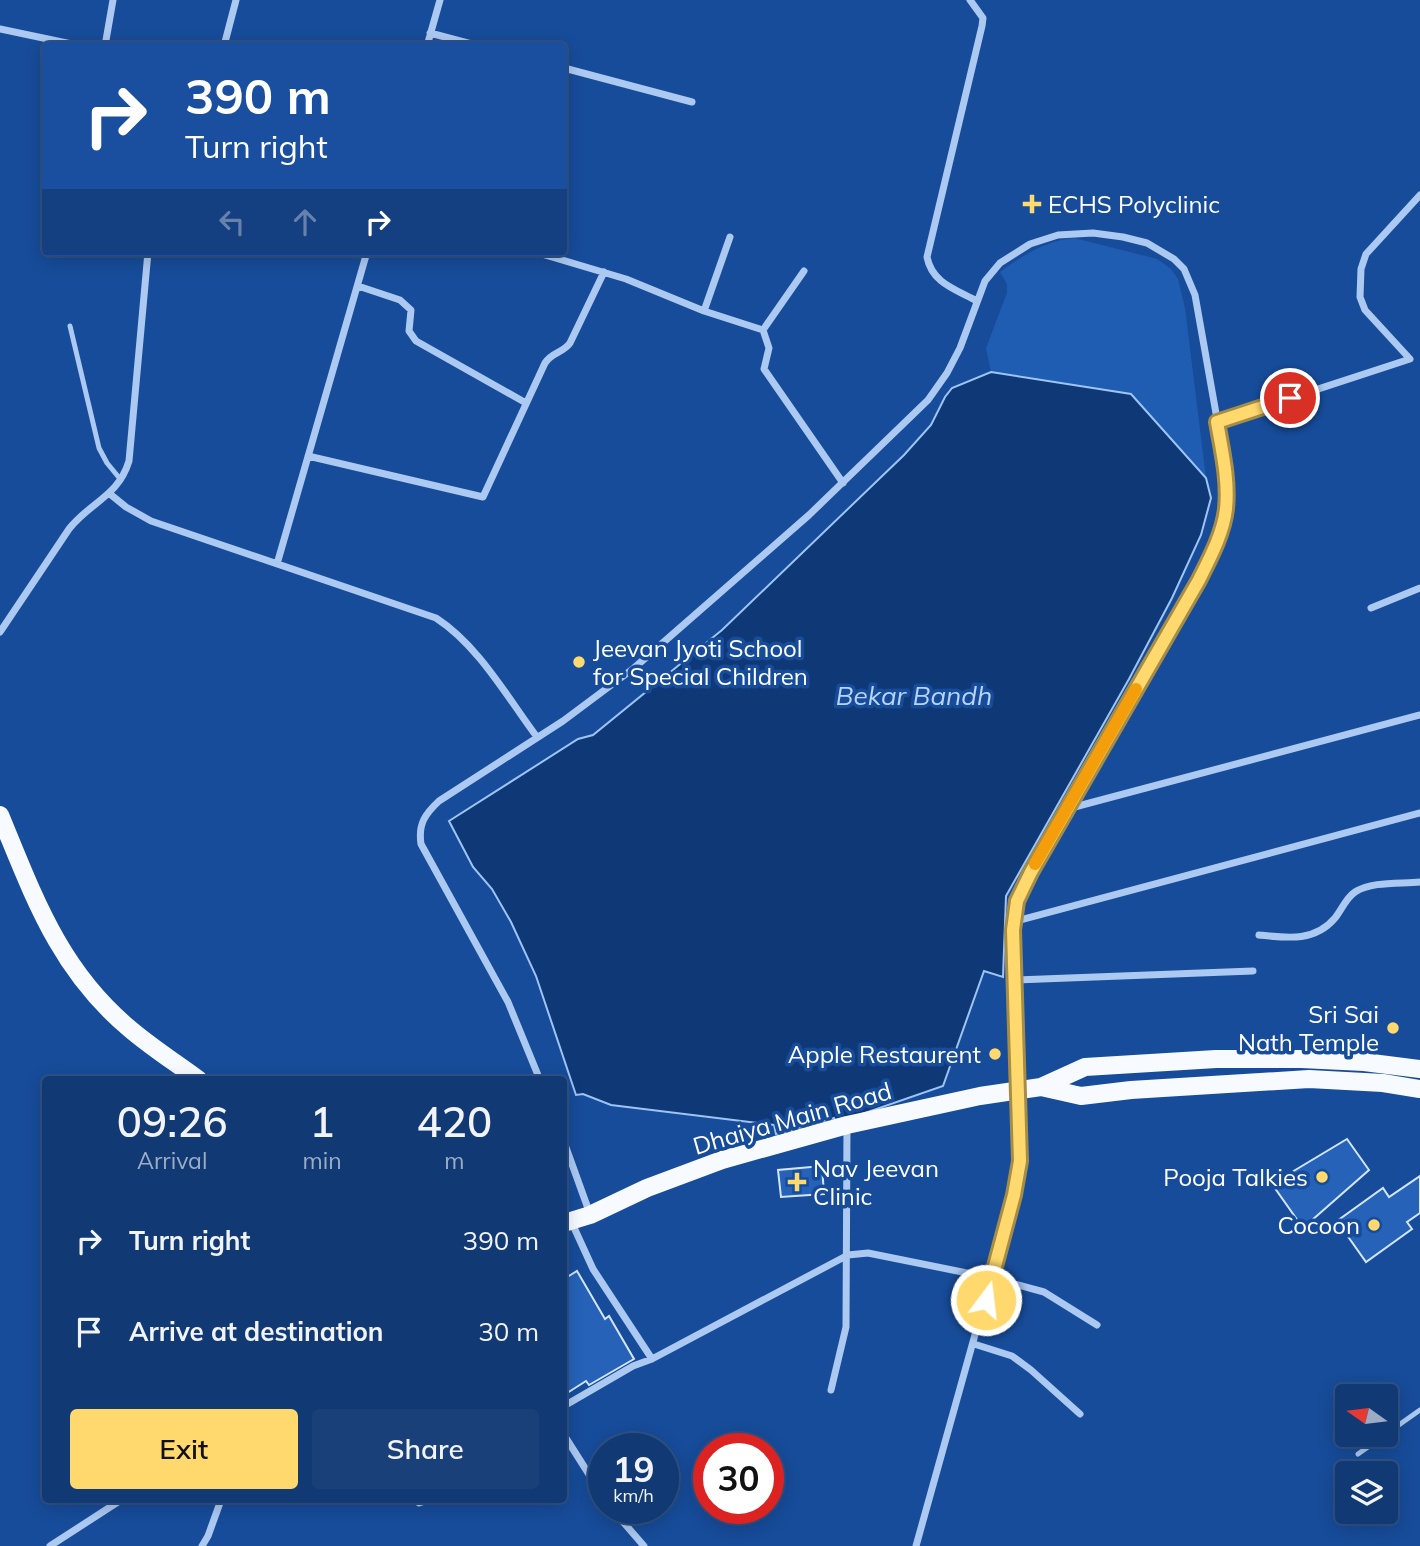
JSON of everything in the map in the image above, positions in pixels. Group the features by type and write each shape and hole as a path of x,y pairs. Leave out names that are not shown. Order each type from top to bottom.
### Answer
{"main road":[{"path":"0,815 37,906 57,944 81,979 130,1029 194,1076"},
{"name":"Dhaiya Main Road","path":"567,1222 722,1160 846,1125 1041,1087 1085,1067 1216,1059 1301,1059 1364,1062 1420,1069"},
{"name":"Dhaiya Main Road","path":"1041,1087 1081,1096 1131,1090 1309,1079 1383,1083 1420,1089"}],"street":[{"path":"106,42 113,0"},
{"path":"225,42 236,0"},
{"path":"428,42 440,0"},
{"path":"970,0 983,18 982,26 927,257 930,270 939,281 977,300"},
{"path":"0,29 62,42"},
{"path":"430,33 464,42"},
{"path":"567,69 692,102"},
{"path":"1217,422 1410,359 1364,310 1360,297 1361,269 1366,254 1420,195"},
{"path":"538,1076 508,1002 421,844 421,821 427,811 634,668 843,483 928,400 954,360 985,281 1000,263 1030,244 1073,233 1123,237 1154,247 1174,259 1184,269 1195,295 1227,489 1226,510 1220,533 1199,580 1022,890 1013,922 1020,1161 992,1278 916,1546"},
{"path":"704,311 730,237"},
{"path":"0,632 74,523 110,494 121,480 129,461 148,256"},
{"path":"277,564 366,256"},
{"path":"549,256 657,290 704,311 763,330"},
{"path":"763,330 804,271"},
{"path":"309,456 483,496 548,358 566,348 574,337 604,272"},
{"path":"358,286 400,300 411,310 410,331 416,341 526,403"},
{"path":"763,330 769,348 764,369 843,483"},
{"path":"110,494 125,507 151,521 421,612 450,627 475,654 537,737"},
{"path":"1371,608 1420,589"},
{"path":"1067,809 1420,715"},
{"path":"1013,922 1420,813"},
{"path":"1259,935 1289,938 1308,936 1322,931 1356,892 1370,886 1420,882"},
{"path":"1015,980 1253,971"},
{"path":"831,1390 846,1327 846,1125"},
{"path":"567,1150 590,1215"},
{"path":"567,1222 593,1269 652,1359"},
{"path":"567,1404 633,1366 652,1359 848,1255 868,1253 992,1278 1044,1292 1097,1325"},
{"path":"974,1343 1012,1356 1080,1414"},
{"path":"567,1439 588,1472"},
{"path":"50,1546 63,1542 117,1503"},
{"path":"202,1546 220,1503"},
{"path":"625,1524 644,1546"}],"lane":[{"path":"70,327 99,448 121,480"},
{"path":"1398,1426 1420,1410"},
{"path":"1358,1454 1368,1447"}],"shaded area":[{"path":"1074,238 1157,259 1171,269 1178,279 1185,308 1206,478 1131,394 991,372 986,348 1007,293 1007,284 1000,272 1035,250"}],"water":[{"name":"Bekar Bandh","path":"991,372 1131,394 1206,478 1211,498 1201,535 1172,598 1006,896 1003,977 984,971 943,1086 836,1123 834,1118 776,1134 774,1125 611,1105 583,1094 576,1095 536,976 511,922 492,889 473,867 449,821 578,739 593,735 722,630 904,455 931,425 952,388"}],"building":[{"name":"Pooja Talkies","path":"1347,1139 1369,1170 1303,1228 1272,1184"},
{"path":"822,1166 824,1194 781,1197 778,1170"},
{"name":"Cocoon","path":"1420,1176 1420,1213 1407,1222 1412,1229 1366,1262 1337,1221 1383,1188 1389,1197"},
{"path":"577,1271 605,1319 609,1316 634,1359 589,1385 586,1381 567,1393 567,1277"}],"slow traffic":[{"path":"1035,864 1136,689"}],"place":[{"name":"ECHS Polyclinic","path":"1032,204"},
{"name":"Jeevan Jyoti School for Special Children","path":"579,662"},
{"name":"Sri Sai Nath Temple","path":"1393,1028"},
{"name":"Apple Restaurent","path":"995,1054"},
{"name":"Pooja Talkies","path":"1322,1177"},
{"name":"Nav Jeevan Clinic","path":"797,1182"},
{"name":"Cocoon","path":"1374,1225"}],"route":[{"path":"986,1300 1014,1195 1020,1161 1013,956 1013,922 1017,901 1031,872 1199,580 1220,533 1226,510 1227,489 1217,422 1290,398"}]}
